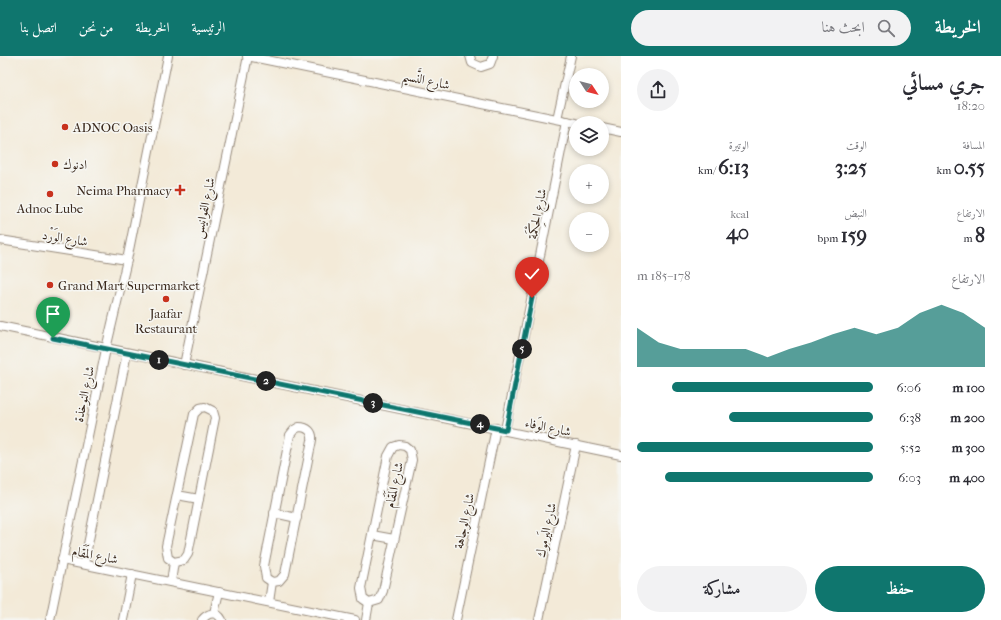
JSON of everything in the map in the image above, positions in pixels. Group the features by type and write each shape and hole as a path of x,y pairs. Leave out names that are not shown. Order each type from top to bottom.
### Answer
{"street":[{"name":"شارع النوخذة","path":"50,620 106,349 127,260 168,56"},
{"name":"شارع النَّسيم","path":"248,56 569,121"},
{"name":"شارع الفوانيس","path":"184,365 248,56"},
{"path":"470,56 472,63 481,67 490,64 493,56"},
{"path":"557,119 571,56"},
{"path":"609,129 621,132"},
{"name":"شارع الحِكْمَة","path":"506,430 569,136"},
{"name":"شارع الوَرْد","path":"0,240 127,260"},
{"name":"شارع الوَفاء","path":"0,326 621,455"},
{"path":"84,564 127,353"},
{"path":"205,407 213,411 215,418 199,500 188,554 184,560 174,562 168,558 166,551 177,495 194,414 200,408 205,407"},
{"path":"303,427 310,432 312,440 297,518 285,574 282,579 272,582 266,578 264,571 274,513 290,435 296,428 303,427"},
{"name":"شارع الوجاهة","path":"456,620 496,428"},
{"name":"شارع المَقَام","path":"402,445 410,450 412,456 382,594 376,602 369,603 363,598 361,588 372,535 388,456 393,447 402,445"},
{"name":"شارع اليَرموك","path":"539,620 576,445"},
{"path":"177,495 199,500"},
{"path":"274,513 297,518"},
{"path":"372,535 394,539"},
{"name":"شارع المَقَام","path":"62,560 269,602 316,616 355,620"},
{"path":"171,582 174,562"},
{"path":"123,620 132,574"},
{"path":"269,602 272,582"},
{"path":"214,613 218,592"},
{"path":"366,620 369,603"},
{"path":"202,620 206,615 214,613"},
{"path":"214,613 222,620"}],"place":[{"name":"ADNOC Oasis","path":"65,127"},
{"name":"ادنوك","path":"55,164"},
{"name":"Neima Pharmacy","path":"180,190"},
{"name":"Adnoc Lube","path":"50,194"},
{"name":"Grand Mart Supermarket","path":"50,285"},
{"name":"Jaafar Restaurant","path":"166,299"}],"route":[{"path":"53,338 506,430 532,298"}]}
